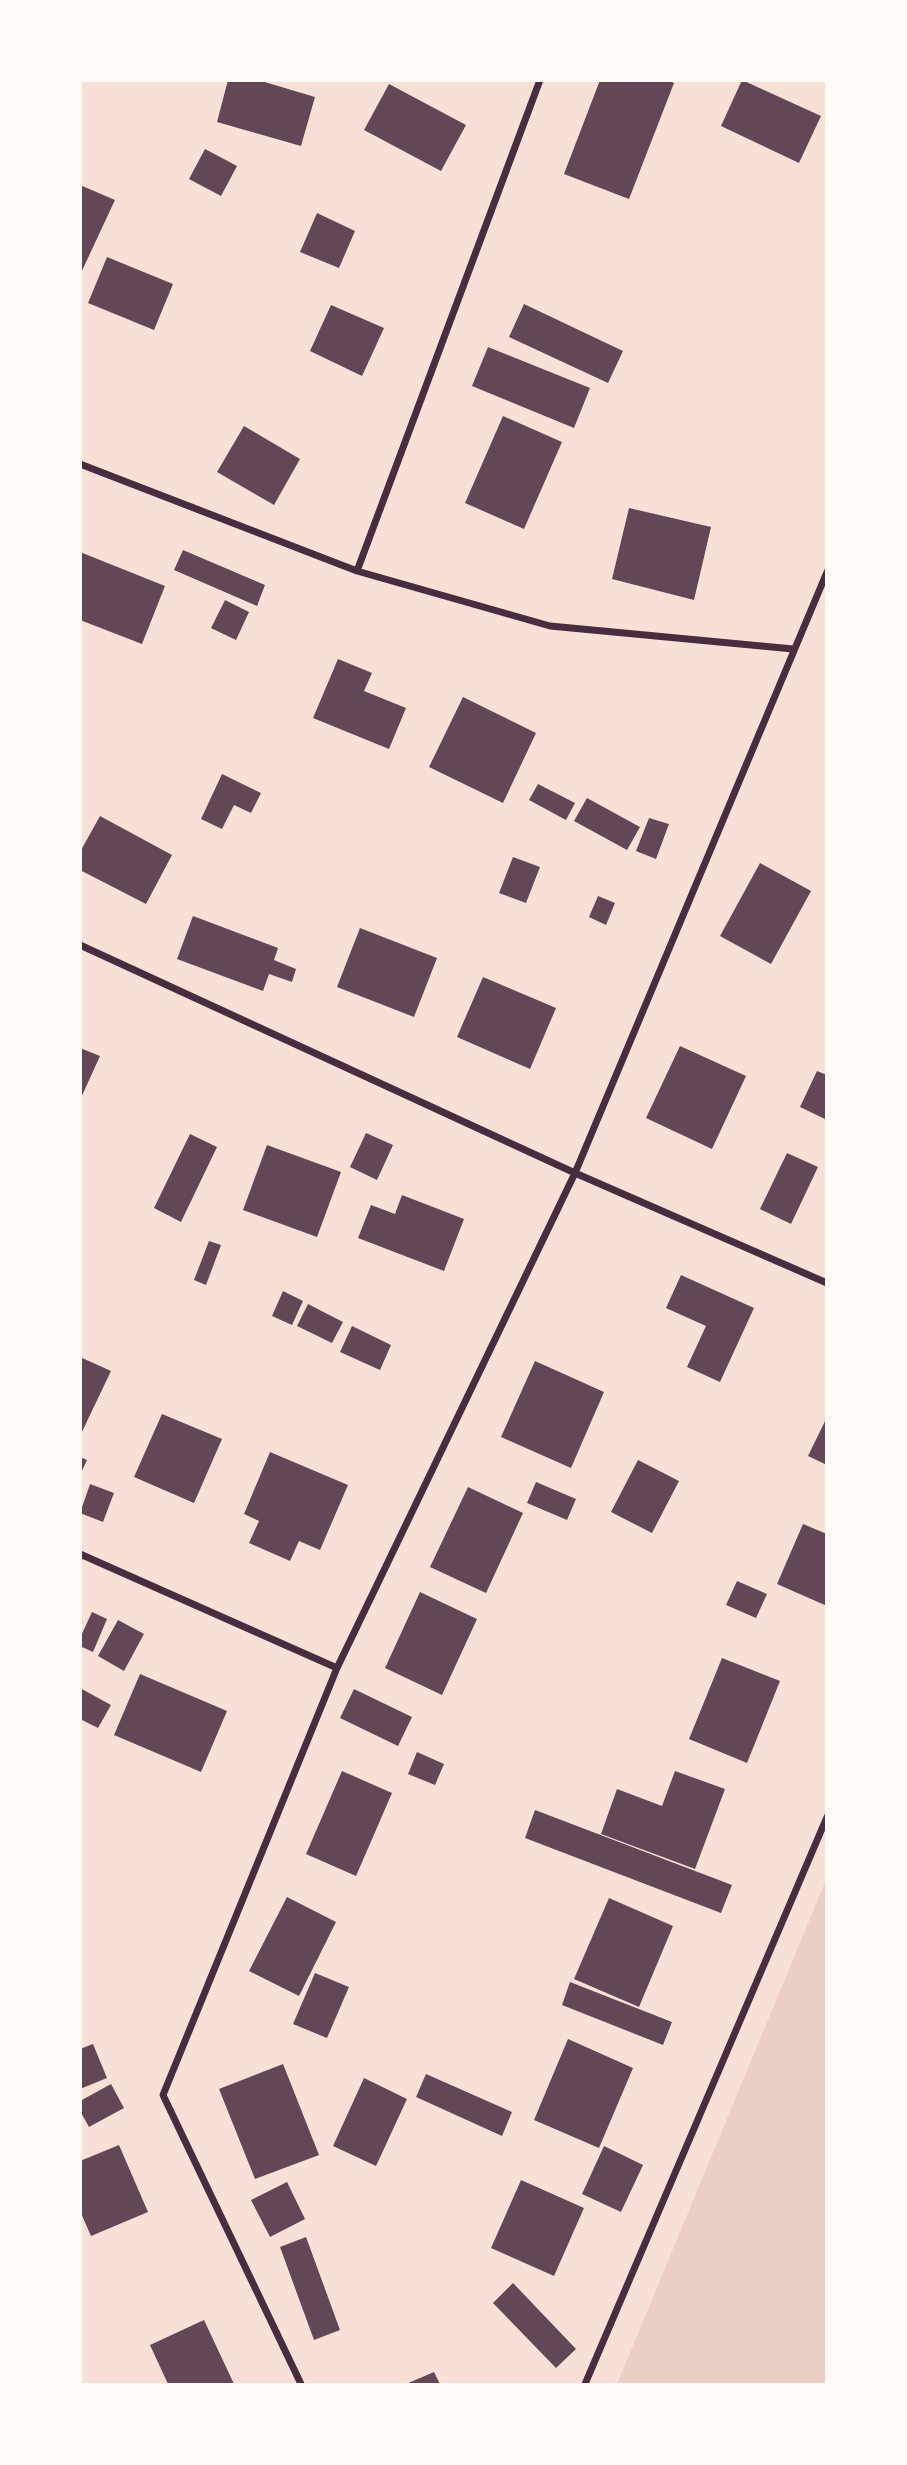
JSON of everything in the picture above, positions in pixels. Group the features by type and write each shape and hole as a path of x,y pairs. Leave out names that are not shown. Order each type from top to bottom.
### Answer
{"street":[{"path":"357,570 540,80"},
{"path":"80,464 357,570 550,626 793,649"},
{"path":"301,2385 163,2095 337,1668 575,1172 827,572"},
{"path":"80,945 575,1172 827,1283"},
{"path":"80,1553 337,1668"},
{"path":"585,2385 827,1816"}],"shaded area":[{"path":"826,1880 826,2384 617,2384"}],"building":[{"path":"228,80 258,80 315,97 301,146 217,122"},
{"path":"600,80 668,80 674,83 629,199 564,174"},
{"path":"742,80 821,116 799,163 721,126"},
{"path":"389,84 466,125 441,171 364,130"},
{"path":"205,149 237,166 221,196 189,179"},
{"path":"80,185 115,200 80,275"},
{"path":"317,213 355,231 339,268 300,252"},
{"path":"107,257 173,284 154,330 88,303"},
{"path":"524,304 623,351 608,383 509,337"},
{"path":"331,305 384,328 362,376 310,351"},
{"path":"488,347 590,388 574,428 472,386"},
{"path":"503,416 562,442 524,529 465,503"},
{"path":"244,426 300,459 274,505 217,472"},
{"path":"629,508 711,527 694,600 612,579"},
{"path":"183,550 265,585 257,606 174,570"},
{"path":"80,552 165,586 142,644 80,620"},
{"path":"225,600 249,612 236,640 211,628"},
{"path":"338,659 372,673 364,691 406,708 389,749 313,718"},
{"path":"463,697 536,733 503,803 429,767"},
{"path":"222,774 261,793 251,813 234,805 222,829 201,819"},
{"path":"538,784 575,803 566,820 529,800"},
{"path":"587,798 640,827 627,850 574,821"},
{"path":"100,816 172,855 146,904 80,870 80,852"},
{"path":"649,818 669,824 656,859 636,851"},
{"path":"513,857 540,867 526,903 499,893"},
{"path":"760,863 811,891 771,964 720,936"},
{"path":"598,896 615,903 606,925 589,917"},
{"path":"193,916 278,948 274,960 296,969 292,982 269,974 263,991 177,959"},
{"path":"360,928 437,958 414,1017 337,987"},
{"path":"483,977 556,1008 530,1069 457,1037"},
{"path":"680,1046 746,1076 712,1149 646,1118"},
{"path":"80,1048 100,1056 80,1100"},
{"path":"817,1071 827,1075 827,1120 800,1107"},
{"path":"366,1133 393,1145 377,1180 350,1167"},
{"path":"190,1134 217,1147 181,1222 154,1208"},
{"path":"267,1145 341,1172 317,1237 243,1210"},
{"path":"787,1153 818,1167 791,1224 760,1209"},
{"path":"402,1195 464,1219 444,1271 358,1238 371,1205 395,1214"},
{"path":"209,1241 221,1245 206,1285 194,1280"},
{"path":"681,1275 754,1308 720,1382 687,1367 706,1326 666,1308"},
{"path":"283,1291 303,1301 292,1325 272,1316"},
{"path":"308,1304 343,1322 332,1343 297,1326"},
{"path":"352,1326 391,1345 380,1370 340,1352"},
{"path":"80,1357 111,1371 80,1436"},
{"path":"535,1361 604,1392 571,1468 501,1437"},
{"path":"162,1414 222,1439 194,1503 134,1477"},
{"path":"827,1417 827,1465 808,1456"},
{"path":"270,1452 348,1485 320,1550 299,1541 290,1561 249,1543 259,1521 244,1514"},
{"path":"80,1457 87,1460 80,1475"},
{"path":"638,1460 679,1481 652,1533 611,1512"},
{"path":"536,1482 576,1499 567,1520 527,1503"},
{"path":"90,1484 114,1493 103,1522 80,1513"},
{"path":"468,1487 523,1513 486,1593 430,1567"},
{"path":"803,1524 827,1534 827,1606 777,1584"},
{"path":"737,1581 767,1594 756,1618 726,1605"},
{"path":"420,1592 477,1619 442,1695 385,1668"},
{"path":"92,1612 107,1619 93,1652 80,1646 80,1638"},
{"path":"118,1620 144,1634 124,1671 98,1656"},
{"path":"722,1658 780,1681 747,1763 689,1739"},
{"path":"140,1674 227,1711 201,1772 114,1735"},
{"path":"80,1688 111,1705 98,1728 80,1719"},
{"path":"354,1689 412,1717 398,1746 340,1718"},
{"path":"417,1752 444,1764 435,1785 408,1774"},
{"path":"342,1771 392,1793 356,1876 306,1854"},
{"path":"675,1771 725,1789 695,1869 601,1834 617,1789 662,1806"},
{"path":"535,1810 732,1885 721,1913 525,1838"},
{"path":"287,1897 336,1922 299,1996 249,1971"},
{"path":"609,1898 673,1926 639,2007 574,1979"},
{"path":"315,1973 349,1987 327,2038 293,2024"},
{"path":"570,1982 672,2022 663,2045 562,2005"},
{"path":"568,2039 633,2068 599,2148 534,2120"},
{"path":"93,2044 107,2078 80,2089 80,2049"},
{"path":"283,2064 319,2155 255,2179 219,2089"},
{"path":"426,2074 512,2112 502,2136 416,2097"},
{"path":"364,2078 407,2099 376,2166 333,2146"},
{"path":"111,2084 124,2108 89,2127 80,2111 80,2101"},
{"path":"119,2145 148,2212 91,2236 80,2211 80,2161"},
{"path":"604,2146 643,2165 621,2212 582,2194"},
{"path":"521,2180 584,2208 554,2276 491,2248"},
{"path":"287,2182 305,2219 270,2237 251,2200"},
{"path":"306,2237 340,2330 314,2340 280,2247"},
{"path":"513,2283 576,2349 556,2368 493,2303"},
{"path":"204,2320 234,2384 168,2384 150,2345"},
{"path":"434,2372 440,2384 406,2384"}]}
